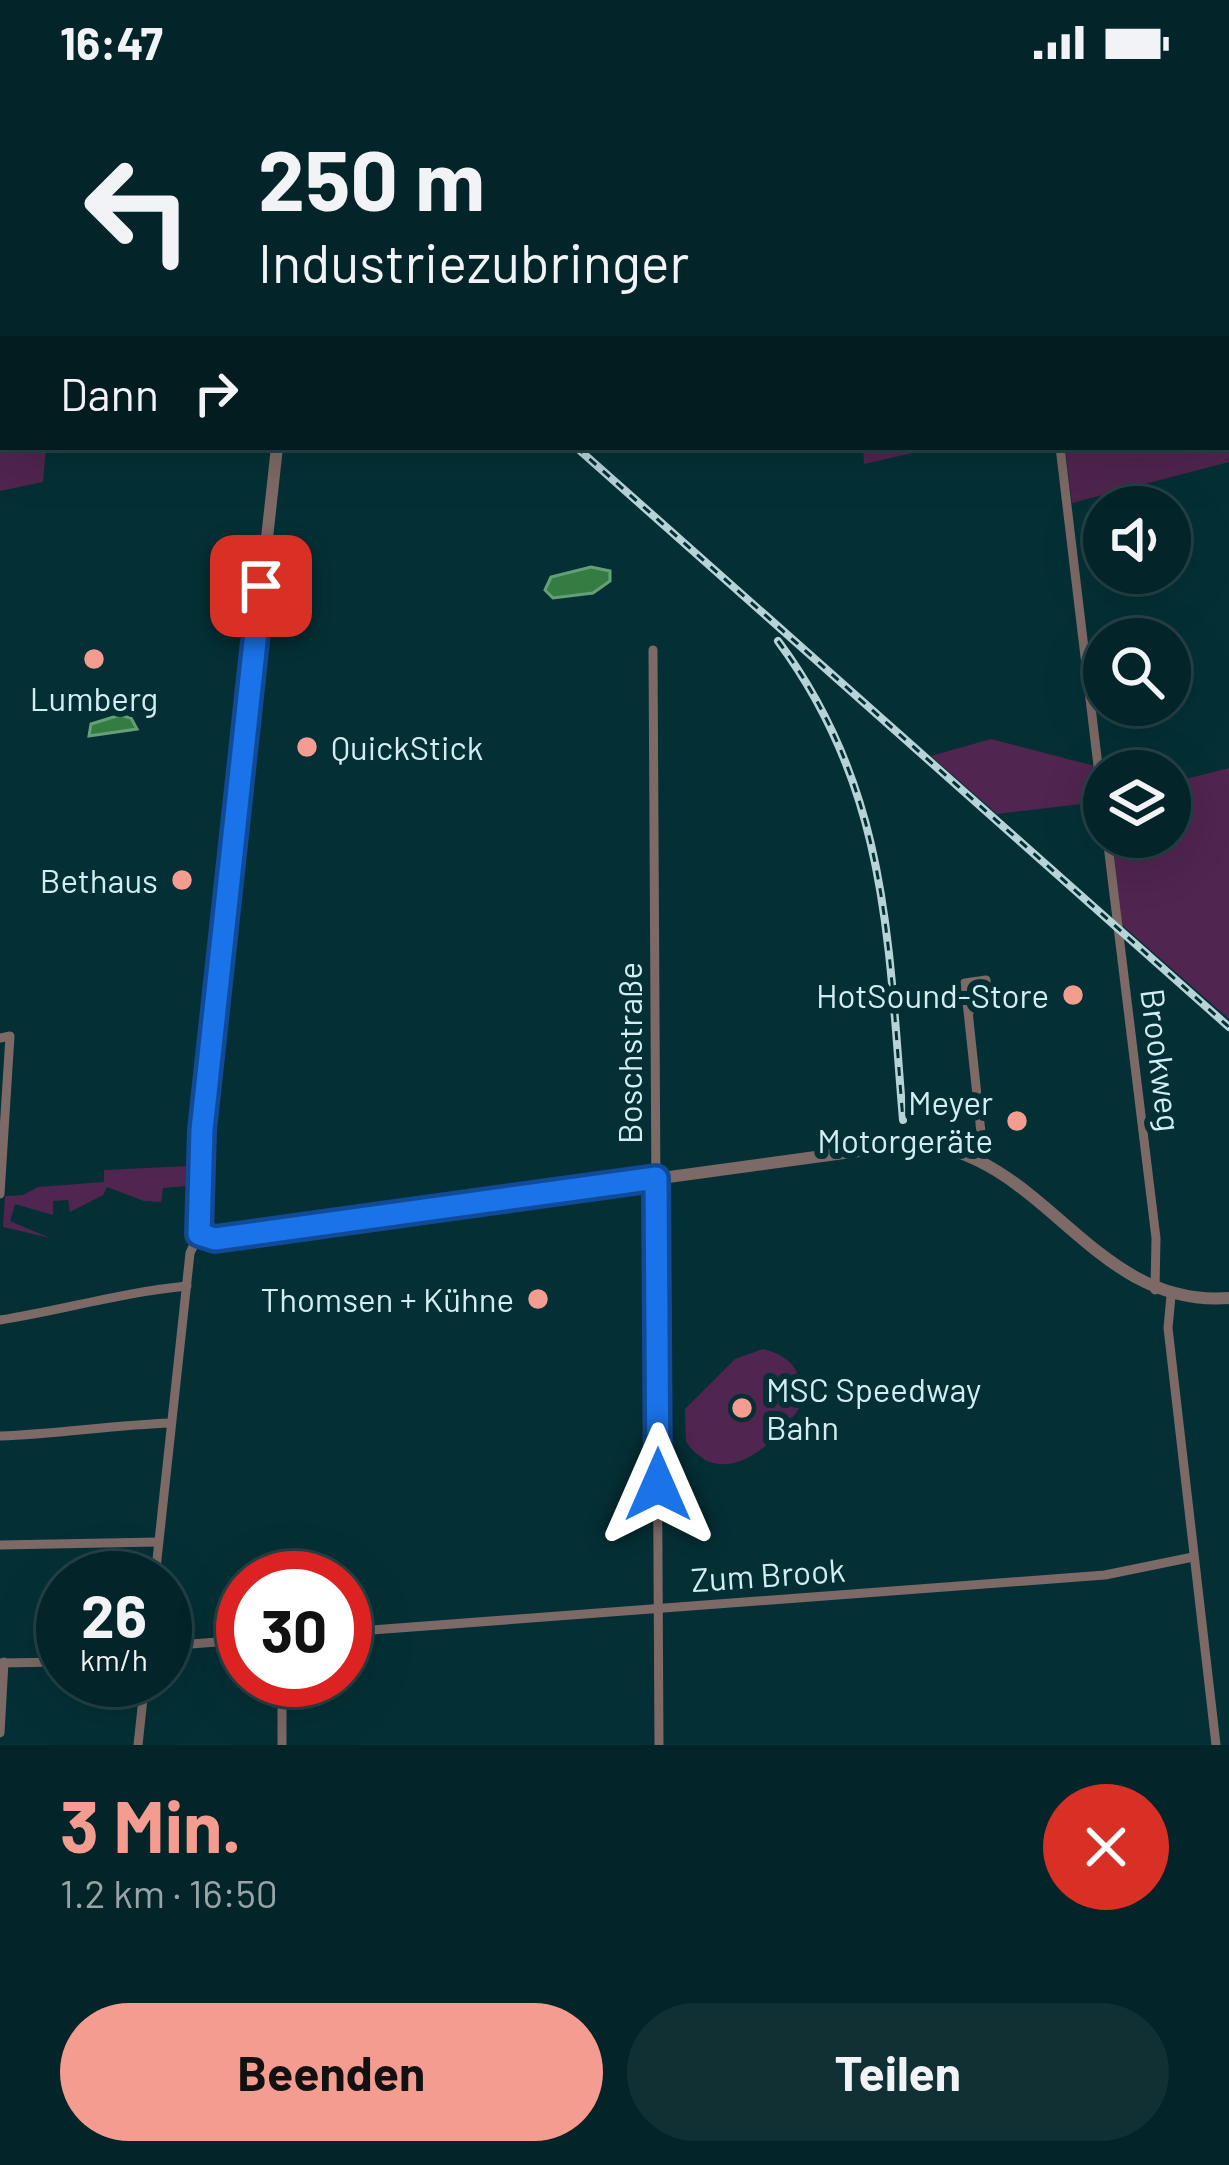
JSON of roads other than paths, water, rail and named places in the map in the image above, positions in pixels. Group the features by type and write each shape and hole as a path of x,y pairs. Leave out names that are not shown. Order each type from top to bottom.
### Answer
{"street":[{"path":"157,1551 187,1286 199,1234 196,1211 211,1041 277,450"},
{"path":"1060,450 1096,750"},
{"name":"Boschstraße","path":"653,650 659,1745"},
{"name":"Brookweg","path":"1109,858 1154,1217 1159,1274 1155,1290"},
{"path":"969,1012 982,1142 976,1156"},
{"path":"0,1194 5,1037"},
{"path":"199,1234 215,1239 882,1146 949,1146 1011,1178 1111,1263 1155,1290 1171,1296 1229,1298"},
{"path":"0,1320 74,1309 109,1296 187,1286"},
{"path":"1171,1296 1168,1328 1216,1745"},
{"path":"0,1436 64,1434 79,1426 172,1424"},
{"path":"0,1544 158,1542"},
{"name":"Zum Brook","path":"372,1630 1105,1575 1193,1557"},
{"path":"0,1733 2,1663 36,1662"},
{"path":"138,1745 142,1707"},
{"path":"281,1745 282,1707"}],"railway":[{"path":"579,450 1229,1027"},
{"path":"778,641 815,697 862,811 886,930 903,1120"}],"place":[{"name":"Lumberg","path":"94,659"},
{"name":"QuickStick","path":"307,747"},
{"name":"Bethaus","path":"182,880"},
{"name":"HotSound-Store","path":"1073,995"},
{"name":"Meyer Motorgeräte","path":"1017,1121"},
{"name":"Thomsen + Kühne","path":"538,1299"},
{"name":"MSC Speedway Bahn","path":"742,1408"}]}
